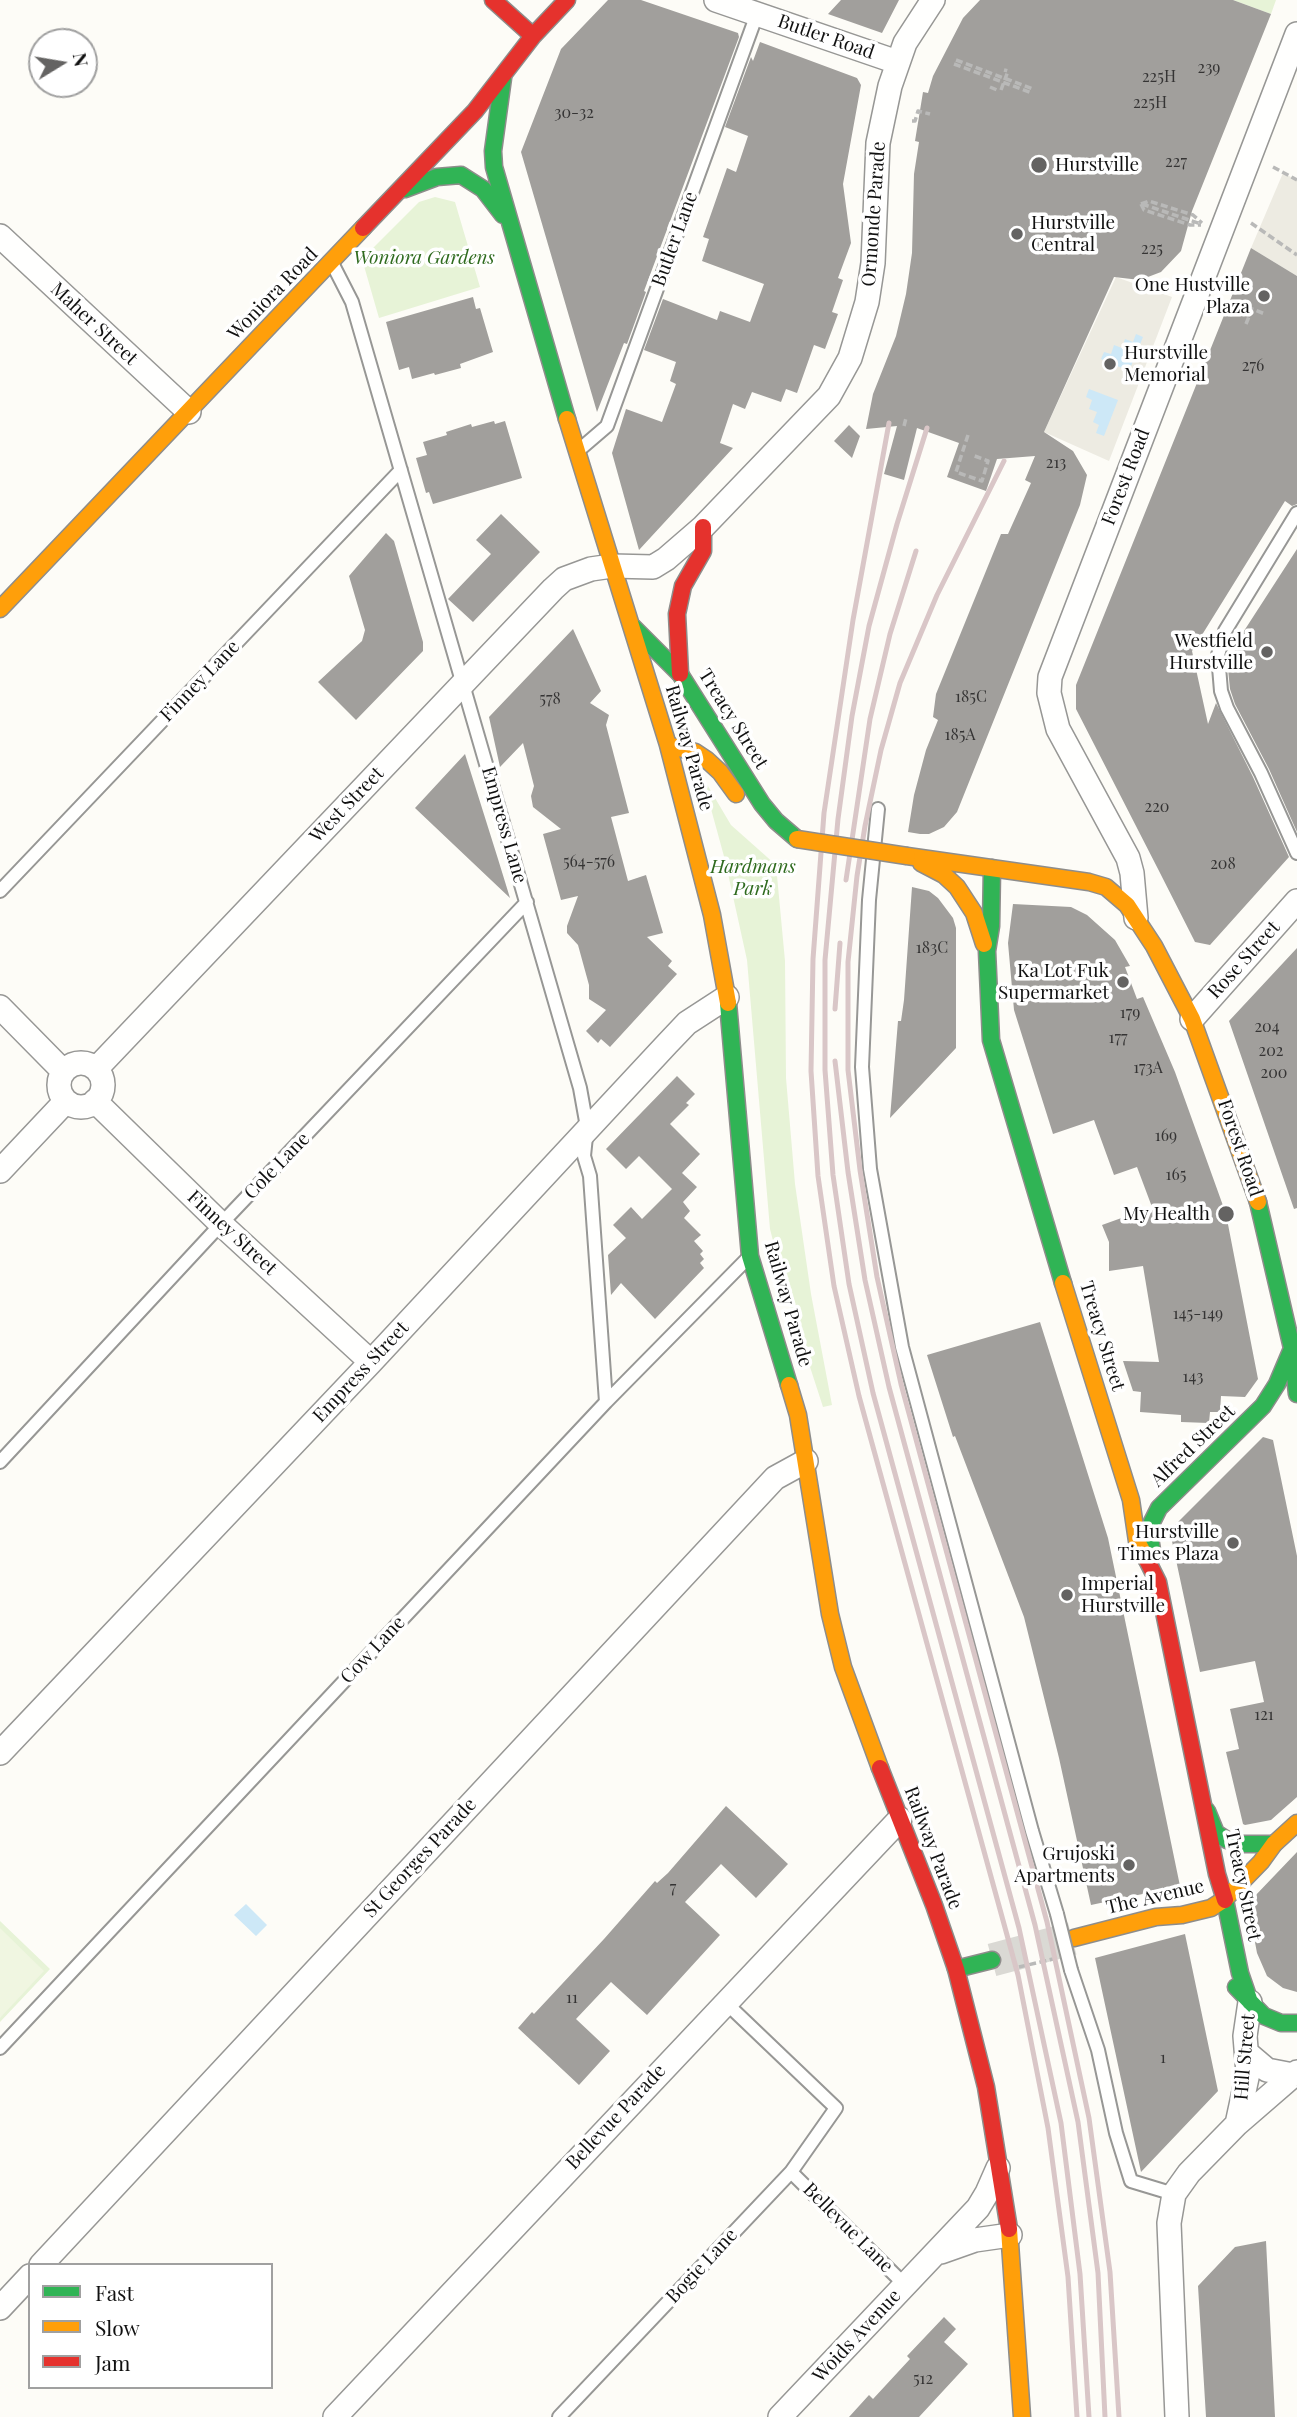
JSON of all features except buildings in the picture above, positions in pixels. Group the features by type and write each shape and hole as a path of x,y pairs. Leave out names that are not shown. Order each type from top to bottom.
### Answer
{"street":[{"path":"493,0 533,36"},
{"name":"Woniora Road","path":"0,609 475,111 533,36 568,0"},
{"name":"Butler Road","path":"716,0 897,62"},
{"name":"Ormonde Parade","path":"612,566 653,567 679,550 829,396 847,365 867,302 873,263 878,143 897,62 914,28 933,0"},
{"name":"Forest Road","path":"1136,918 1128,858 1058,729 1049,693 1050,677 1297,34"},
{"name":"Railway Parade","path":"503,78 493,151 494,167 577,452 668,746 712,915 727,997 750,1256 798,1415 821,1565 843,1667 859,1716 934,1905 956,1969 986,2087 1010,2235 1022,2417"},
{"path":"400,191 437,177 461,176 483,189 512,229"},
{"name":"Maher Street","path":"0,236 189,412"},
{"path":"680,674 677,614 683,586 703,551 703,527"},
{"name":"West Street","path":"96,1069 538,603 565,579 591,569 612,566"},
{"name":"Treacy Street","path":"630,624 680,674 762,804 776,821 797,839"},
{"name":"Treacy Street","path":"668,746 695,752 707,760 720,772 761,826 784,838 992,868 987,951 989,1019 996,1063 1131,1500 1137,1541 1158,1582 1205,1804 1217,1874 1225,1899 1240,1973 1250,2002"},
{"path":"906,856 944,875 957,887 974,913 987,951"},
{"name":"Forest Road","path":"992,868 1089,882 1106,887 1119,897 1136,918 1158,954 1192,1018 1259,1204 1292,1348 1297,1394"},
{"name":"Rose Street","path":"1192,1018 1297,901"},
{"name":"Empress Street","path":"0,1754 371,1362 587,1127 687,1023 727,997"},
{"path":"0,1007 63,1071"},
{"path":"76,1063 84,1063 96,1069 103,1085 95,1101 81,1107 66,1101 59,1086 63,1071 76,1063"},
{"path":"0,1171 66,1101"},
{"name":"Finney Street","path":"95,1101 220,1224 371,1362"},
{"name":"Alfred Street","path":"1158,1582 1150,1538 1152,1522 1159,1508 1263,1406 1277,1384 1297,1332"},
{"name":"St Georges Parade","path":"43,2263 775,1478 806,1461"},
{"path":"1205,1804 1216,1833 1227,1840 1243,1844 1274,1844"},
{"path":"1200,1880 1205,1804"},
{"name":"Bellevue Parade","path":"335,2417 900,1819"},
{"name":"The Avenue","path":"1073,1938 1156,1917 1211,1908 1225,1899 1261,1862 1274,1844 1297,1823"},
{"path":"1156,1917 1189,1898"},
{"path":"1156,1917 1200,1924"},
{"path":"1219,1949 1226,1976 1250,2002"},
{"path":"956,1969 992,1960"},
{"name":"Hill Street","path":"1250,2002 1264,2016 1282,2023 1297,2023"},
{"name":"Hill Street","path":"1237,2124 1245,2093 1245,2036 1250,2002"},
{"path":"1247,2053 1267,2070 1295,2073"},
{"name":"Hill Street","path":"1177,2417 1169,2223 1174,2194 1189,2173 1237,2124 1295,2073"},
{"name":"Woids Avenue","path":"780,2417 978,2208 991,2186 1000,2162"},
{"name":"Woids Avenue","path":"935,2255 975,2240 1010,2235"},
{"path":"0,2308 28,2278"}],"lane":[{"name":"Butler Lane","path":"577,452 607,426 757,14"},
{"name":"Empress Lane","path":"332,262 352,302 580,1088 587,1127 584,1156 590,1176 606,1402"},
{"name":"Finney Lane","path":"0,891 401,471"},
{"path":"1297,513 1225,631 1218,655 1221,691 1227,708 1261,773 1297,853"},
{"path":"878,809 869,900 862,1067 870,1169 902,1347 1032,1831 1071,1970 1098,2050 1116,2133 1131,2180 1174,2194"},
{"name":"Cole Lane","path":"0,1462 220,1224 527,902"},
{"name":"Cow Lane","path":"0,2048 606,1402 750,1256"},
{"name":"Bogie Lane","path":"559,2417 791,2172 836,2108 725,2002"},
{"name":"Bellevue Lane","path":"791,2172 905,2285"}],"path":[{"path":"955,62 1032,91"},
{"path":"990,87 999,90 1007,71 1004,70"},
{"path":"912,121 915,121 918,111 930,114"},
{"path":"1273,167 1297,180"},
{"path":"1141,204 1203,225"},
{"path":"1251,223 1297,255"},
{"path":"1246,324 1252,309 1265,314"},
{"path":"904,426 906,418"},
{"path":"968,435 956,472 982,481 988,461 972,455"},
{"path":"1014,1968 1063,1956"}],"green space":[{"path":"1233,0 1276,0 1271,14"},
{"name":"Woniora Gardens","path":"435,197 455,202 480,287 379,318 362,259 419,202"},
{"name":"Hardmans Park","path":"702,776 731,825 776,865 785,961 786,1078 795,1184 811,1294 832,1405 823,1407 787,1296 770,1229 747,960 725,860"},
{"path":"0,1921 50,1969 0,2022"},
{"path":"0,1928 44,1971 0,2018"}],"shaded area":[{"path":"1283,173 1297,180 1297,276 1251,248"},
{"name":"Hurstville Memorial","path":"1116,277 1172,297 1109,461 1044,432"}],"water":[{"path":"1136,334 1143,337 1129,371 1101,359 1104,352 1111,354 1114,345 1122,348 1125,339 1133,342"},
{"path":"1089,389 1118,400 1104,436 1096,433 1099,425 1093,422 1097,412 1089,409 1092,400 1086,397"},
{"path":"246,1904 267,1925 256,1936 234,1915"}],"tunnel":[{"path":"992,1960 1074,1938"}],"railway":[{"path":"889,423 853,620 824,813 813,959 811,1071 818,1176 834,1286 859,1396 1018,1975 1048,2128 1068,2277 1077,2417"},
{"path":"927,428 869,626 852,716 838,819 825,960 825,1070 833,1175 849,1284 873,1393 1019,1928 1061,2123 1080,2274 1089,2417"},
{"path":"1004,461 937,595 900,683 881,750 857,876 848,962 848,1070 877,1277 901,1384 1047,1922 1089,2118 1110,2272 1119,2417"},
{"path":"846,880 870,719 890,634 916,551"},
{"path":"835,1009 840,943"},
{"path":"835,1061 848,1172 865,1280 889,1387 1035,1925 1078,2122 1098,2273 1105,2417"}],"traffic: fast":[{"path":"503,78 493,151 494,167 567,419"},
{"path":"405,189 437,177 461,175 483,189 503,215"},
{"path":"633,627 680,674 762,804 776,821 797,839"},
{"path":"992,868 991,926 987,951 991,1040 1063,1283"},
{"path":"728,1003 750,1256 789,1385"},
{"path":"1258,1202 1292,1348 1297,1394"},
{"path":"1153,1556 1150,1538 1152,1522 1159,1508 1263,1406 1277,1384 1291,1351"},
{"path":"1207,1811 1216,1833 1227,1840 1243,1844 1274,1844"},
{"path":"1225,1900 1240,1973 1250,2002"},
{"path":"956,1969 992,1960"},
{"path":"1236,1987 1264,2016 1281,2023 1297,2023"}],"traffic: slow":[{"path":"0,609 363,228"},
{"path":"567,419 668,745 712,915 728,1003"},
{"path":"668,745 695,752 707,760 720,772 736,794"},
{"path":"797,839 907,856"},
{"path":"907,856 1089,882 1106,887 1127,905 1154,946 1192,1019 1258,1202"},
{"path":"921,863 944,875 957,887 974,913 984,944"},
{"path":"1063,1283 1131,1500 1137,1541 1147,1560"},
{"path":"789,1385 798,1415 830,1614 843,1667 880,1768"},
{"path":"1074,1938 1156,1917 1182,1915 1211,1908 1225,1899 1261,1862 1274,1844 1297,1823"},
{"path":"1009,2229 1022,2417"}],"traffic: jam":[{"path":"493,0 533,36"},
{"path":"363,228 475,111 533,36 567,0"},
{"path":"680,674 677,614 683,586 703,551 703,527"},
{"path":"1147,1560 1158,1582 1217,1874 1225,1900"},
{"path":"880,1768 956,1969 986,2087 1009,2229"}],"place":[{"name":"Hurstville","path":"1039,165"},
{"name":"Hurstville Central","path":"1017,234"},
{"name":"One Hustville Plaza","path":"1264,296"},
{"name":"Hurstville Memorial","path":"1110,364"},
{"name":"Westfield Hurstville","path":"1267,652"},
{"name":"Ka Lot Fuk Supermarket","path":"1123,982"},
{"name":"My Health","path":"1226,1214"},
{"name":"Hurstville Times Plaza","path":"1233,1543"},
{"name":"Imperial Hurstville","path":"1067,1595"},
{"name":"Grujoski Apartments","path":"1129,1865"}]}
